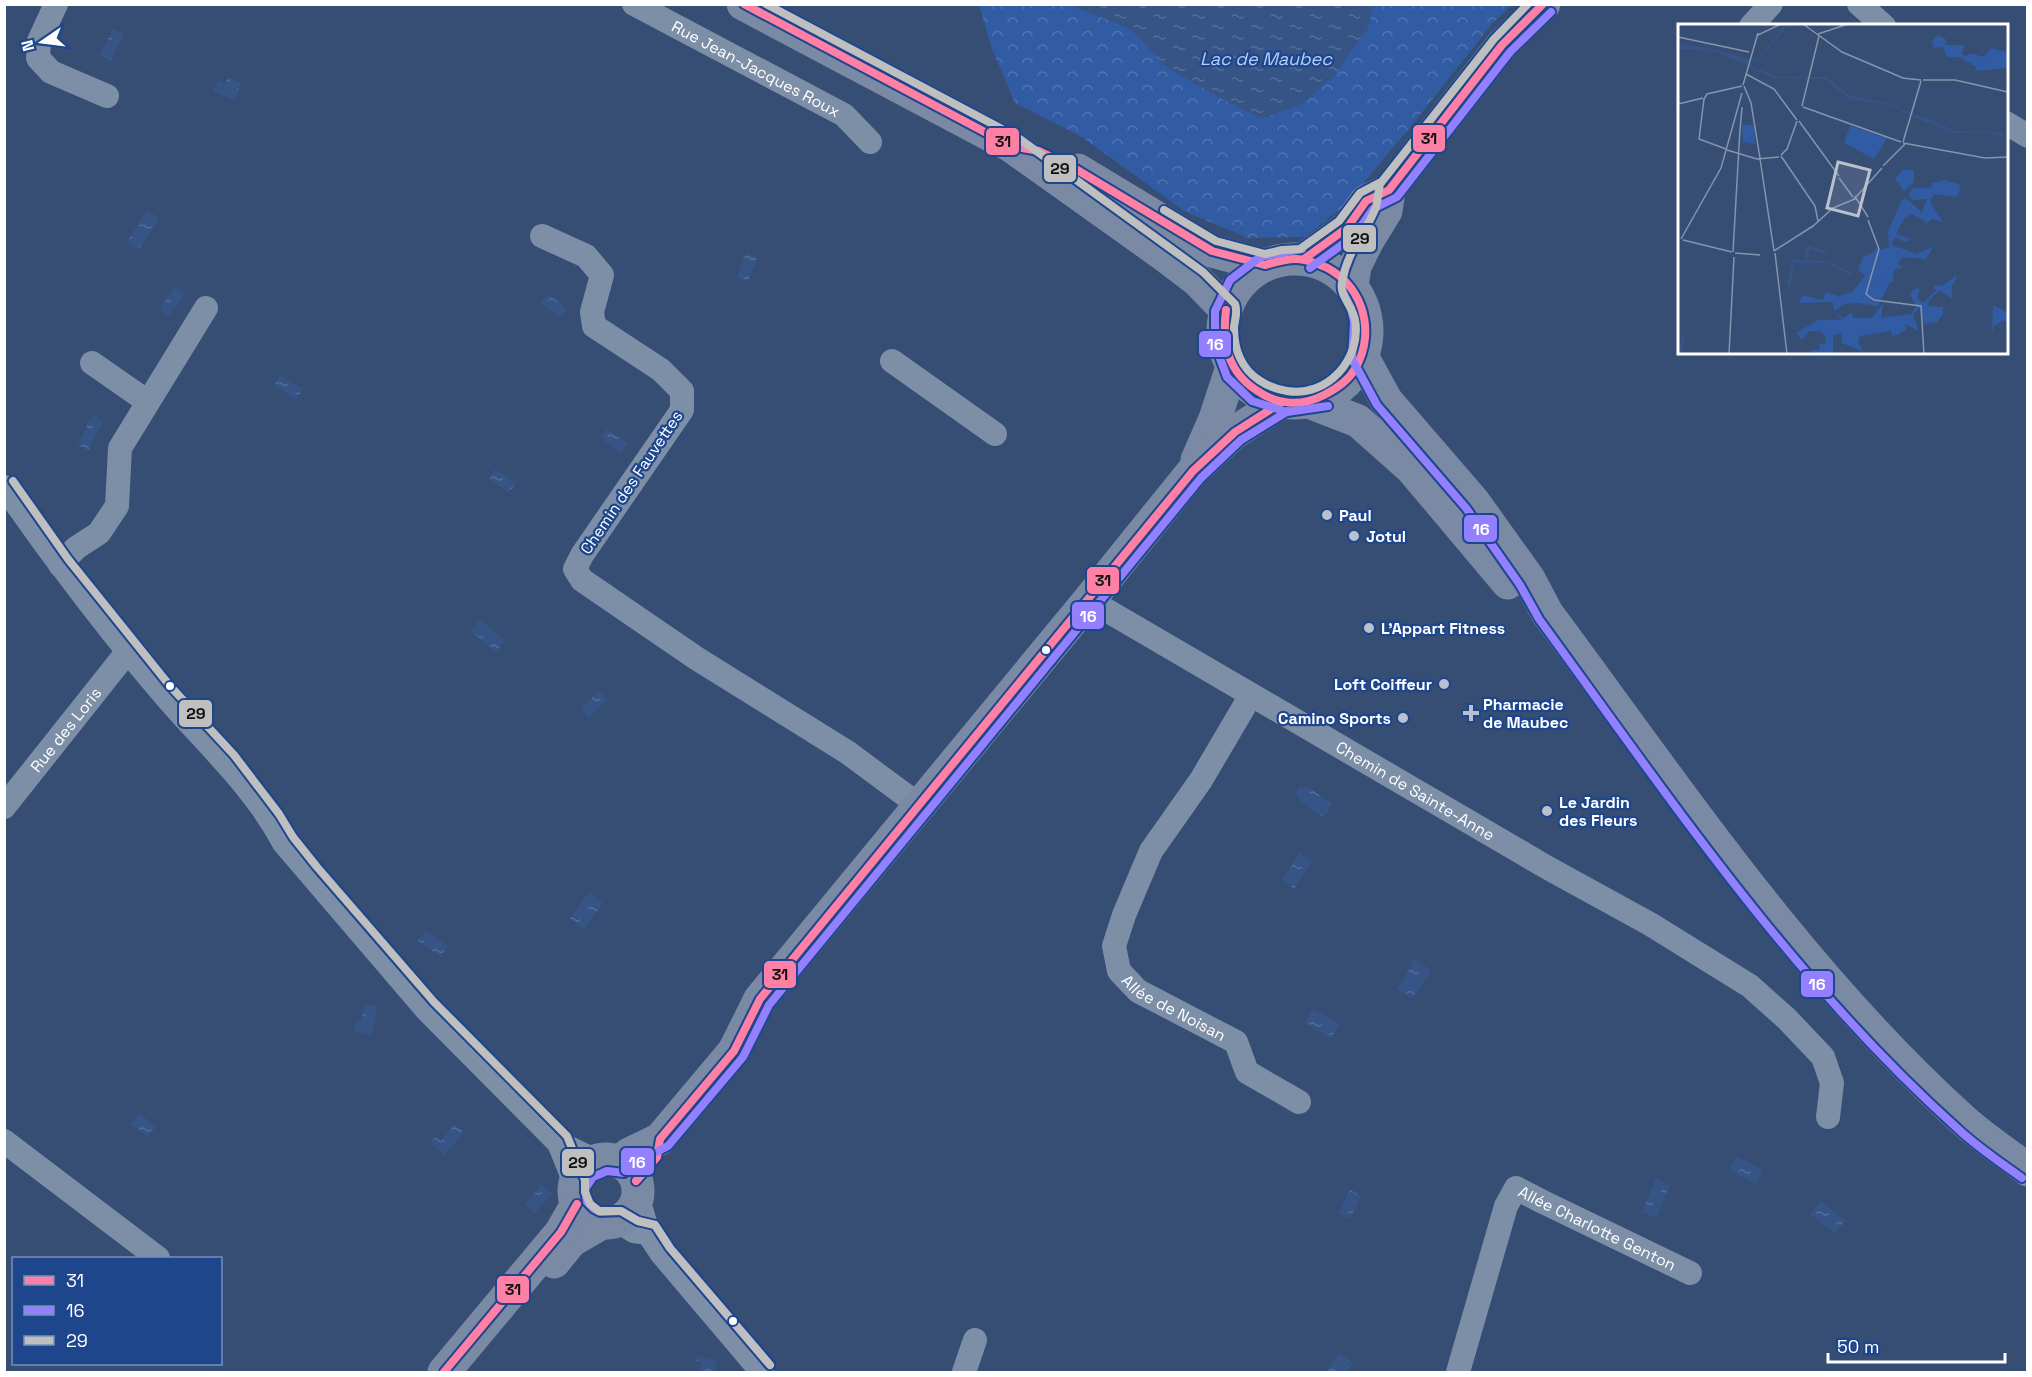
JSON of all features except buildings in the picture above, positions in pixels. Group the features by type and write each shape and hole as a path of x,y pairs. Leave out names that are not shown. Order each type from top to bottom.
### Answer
{"main road":[{"path":"743,4 1011,146 1197,280 1226,310"},
{"path":"1304,259 1347,228 1366,201 1389,190 1502,45 1544,4"},
{"path":"1011,146 1039,151 1074,168 1212,251 1265,265"},
{"path":"1352,287 1355,266 1386,211 1389,190"},
{"path":"460,1372 572,1241 607,1192 629,1154 660,1138 734,1051 760,999 1193,471 1235,432 1295,402 1326,396 1342,386 1354,372 1362,356 1366,339 1366,321 1361,303 1352,287 1339,274 1322,264 1304,259 1284,260 1265,265 1248,276 1234,292 1226,310 1222,329 1225,348 1232,367 1245,383 1262,396 1295,402 1358,421 1412,470 1513,588 1547,613"},
{"path":"1362,356 1386,400 1474,502 1530,579 1547,613 1733,864 1823,978 1892,1051 1964,1121 2028,1170"},
{"path":"1193,471 1215,419 1232,367"},
{"path":"444,1372 561,1232 607,1192"}],"street":[{"path":"56,4 39,40 38,58 51,72 107,96"},
{"name":"Rue Jean-Jacques Roux","path":"634,4 844,115 870,142"},
{"path":"1753,24 1771,4"},
{"path":"1859,4 1882,24"},
{"path":"2008,124 2028,136"},
{"name":"Chemin des Fauvettes","path":"542,236 586,256 602,274 591,312 594,326 661,370 682,391 682,410 582,555 575,570 582,580 696,658 847,752 920,806"},
{"path":"60,565 76,548 99,533 117,506 120,448 206,308"},
{"path":"892,361 995,435"},
{"path":"92,363 148,402"},
{"path":"4,488 60,565 162,693 226,761 271,820 290,851 426,1009 607,1192 634,1231 648,1233 662,1254 762,1372"},
{"name":"Chemin de Sainte-Anne","path":"1089,600 1548,868 1650,924 1750,986 1787,1019 1823,1057 1832,1083 1828,1117"},
{"name":"Rue des Loris","path":"4,807 128,651"},
{"name":"Allée de Noisan","path":"1251,694 1201,780 1151,851 1124,915 1114,946 1119,971 1138,991 1236,1042 1247,1072 1299,1102"},
{"path":"4,1141 157,1257"},
{"name":"Allée Charlotte Genton","path":"1458,1372 1506,1206 1516,1188 1690,1273"},
{"path":"964,1372 975,1340"}],"green space":[{"path":"979,5 1511,5 1492,24 1345,205 1305,237 1248,238 1184,211 1082,137 1015,103 992,49"}],"water":[{"name":"Lac de Maubec","path":"1373,4 1369,27 1334,76 1302,104 1261,119 1166,67 1130,29 1070,5"},
{"path":"113,29 124,34 111,60 100,55"},
{"path":"228,77 241,83 234,100 213,91 218,80 226,83"},
{"path":"147,210 159,218 139,250 127,242"},
{"path":"746,253 758,258 748,282 737,277"},
{"path":"174,287 185,294 166,316 161,307"},
{"path":"548,294 567,309 560,318 541,303"},
{"path":"280,375 303,389 296,400 274,385"},
{"path":"95,416 103,421 88,451 78,445 90,419"},
{"path":"607,429 628,443 621,453 601,438"},
{"path":"495,469 516,483 509,493 489,479"},
{"path":"480,619 505,641 496,652 471,631"},
{"path":"599,691 607,699 589,718 581,709"},
{"path":"1299,787 1308,787 1332,804 1324,818 1300,801 1296,794"},
{"path":"1300,853 1312,862 1294,889 1282,880"},
{"path":"589,892 603,903 584,929 570,919"},
{"path":"425,931 448,946 441,957 418,941"},
{"path":"1413,958 1431,970 1412,999 1397,989 1413,964 1410,962"},
{"path":"365,1004 378,1006 371,1035 356,1031 354,1027 356,1021 361,1021"},
{"path":"1313,1009 1340,1024 1331,1039 1305,1023"},
{"path":"139,1113 156,1127 148,1137 130,1124"},
{"path":"454,1124 464,1132 444,1155 430,1143 435,1137 441,1141"},
{"path":"1736,1156 1763,1170 1756,1184 1729,1170"},
{"path":"1656,1178 1670,1185 1656,1218 1642,1212"},
{"path":"541,1185 552,1193 535,1213 525,1205"},
{"path":"1350,1190 1361,1196 1350,1219 1339,1213"},
{"path":"1821,1201 1845,1221 1835,1233 1810,1214"},
{"path":"1339,1353 1353,1363 1346,1372 1325,1372"},
{"path":"697,1356 717,1360 714,1372 700,1372 702,1363 696,1361"}],"transit line":[{"name":"31","path":"744,4 1011,146 1039,151 1074,168 1212,251 1265,265"},
{"name":"29","path":"766,4 1017,137 1203,272 1235,304 1235,343 1243,364 1253,376 1272,387 1302,392 1328,382 1339,373 1353,349 1356,335 1355,320 1342,292 1342,282 1352,251 1376,207 1380,184 1494,39 1528,4"},
{"name":"31","path":"1304,259 1347,228 1366,201 1389,190 1502,45 1543,4"},
{"name":"16","path":"1310,268 1354,236 1373,209 1397,197 1510,52 1551,12"},
{"name":"29","path":"1164,210 1216,241 1265,254 1300,249 1339,221 1360,193 1379,183"},
{"name":"16","path":"1302,249 1260,257 1230,280 1215,311 1215,345 1227,377 1252,401 1287,412 1328,406"},
{"name":"31","path":"1226,310 1226,344 1233,365 1246,382 1264,395 1272,399 1298,403 1328,393 1349,377 1362,354 1365,338 1365,323 1355,294 1333,271 1318,264 1296,259 1265,265"},
{"name":"16","path":"1343,292 1351,308 1354,322 1352,359 1377,405 1466,508 1520,585 1539,619 1735,885 1787,949 1897,1071 1965,1135 2022,1178"},
{"name":"31","path":"636,1181 657,1157 660,1139 734,1051 760,999 1193,471 1235,432 1282,402"},
{"name":"16","path":"770,1365 670,1248 655,1225 638,1221 621,1211 600,1212 594,1209 587,1202 585,1189 593,1177 607,1171 624,1173 635,1163 668,1146 743,1057 769,1005 1201,478 1241,440 1288,411"},
{"name":"29","path":"13,481 68,559 170,686 234,755 317,867 434,1002 567,1136 585,1180 585,1192 590,1204 599,1211 621,1211 638,1221 655,1225 670,1248 770,1365"},
{"name":"31","path":"444,1372 561,1232 577,1204"}],"place":[{"name":"Paul","path":"1327,515"},
{"name":"Jotul","path":"1354,536"},
{"name":"L'Appart Fitness","path":"1369,628"},
{"name":"Loft Coiffeur","path":"1444,684"},
{"name":"Pharmacie de Maubec","path":"1471,713"},
{"name":"Camino Sports","path":"1403,718"},
{"name":"Le Jardin des Fleurs","path":"1547,811"}]}
